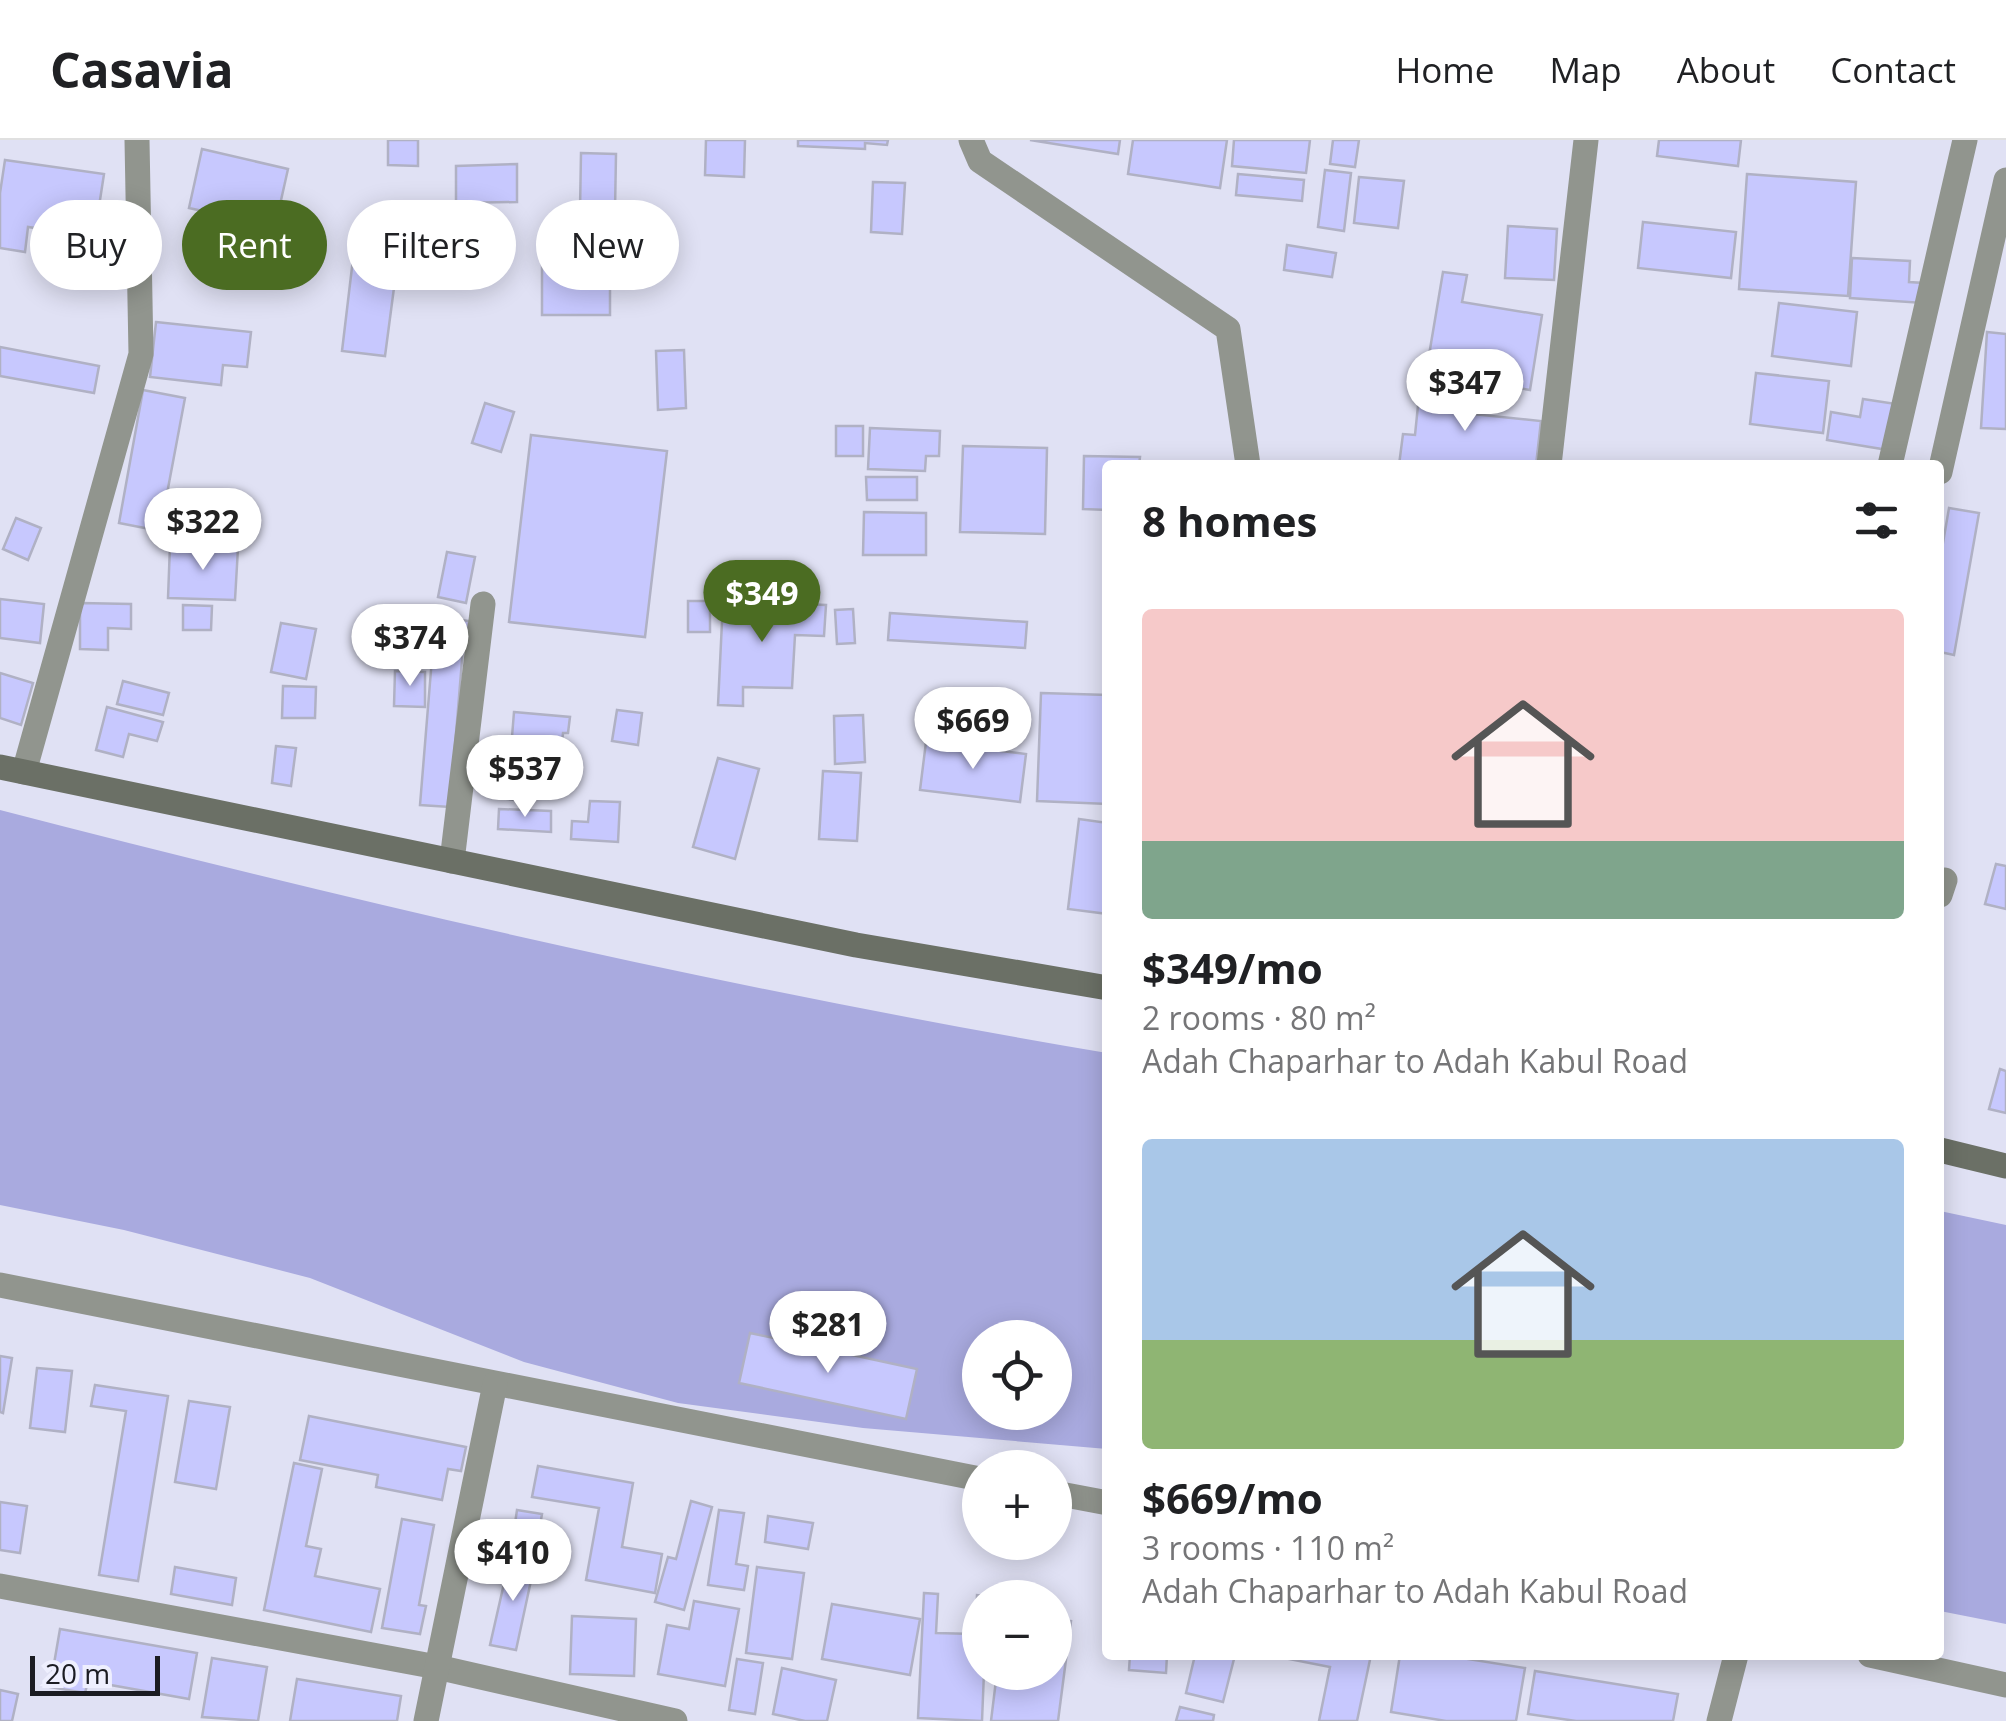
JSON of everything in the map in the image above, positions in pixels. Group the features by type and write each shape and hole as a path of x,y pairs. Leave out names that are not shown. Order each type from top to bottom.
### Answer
{"main road":[{"path":"12,769 856,945 1102,987"},
{"path":"1944,1151 2006,1166"}],"street":[{"path":"12,769 141,354 137,140"},
{"path":"970,140 980,161 1228,329 1247,460"},
{"path":"1550,460 1586,140"},
{"path":"1891,460 1965,140"},
{"path":"1943,460 2006,180"},
{"path":"452,861 483,604"},
{"path":"0,1285 962,1475"},
{"path":"426,1721 494,1384"},
{"path":"1072,1497 1102,1503"},
{"path":"0,1586 437,1667 675,1721"},
{"path":"1719,1721 1735,1660"},
{"path":"1893,1660 2006,1685"}],"shaded area":[{"path":"0,810 551,944 828,1002 1102,1052 1102,1449 863,1428 678,1403 524,1362 310,1278 124,1230 0,1205"},
{"path":"1944,1212 2006,1225 2006,1624 1944,1612"}],"building":[{"path":"388,140 418,140 418,166 388,165"},
{"path":"706,140 745,140 744,177 705,175"},
{"path":"798,140 888,140 887,145 865,143 865,149 798,146"},
{"path":"1030,140 1120,140 1118,154"},
{"path":"1133,140 1227,140 1220,188 1128,174"},
{"path":"1234,140 1310,140 1306,173 1232,166"},
{"path":"1333,140 1359,140 1355,167 1330,164"},
{"path":"1659,140 1741,140 1738,166 1657,156"},
{"path":"202,149 288,169 281,200 191,200"},
{"path":"581,153 616,154 615,200 580,200"},
{"path":"5,160 104,174 100,200 30,200 25,252 0,248 0,193"},
{"path":"517,164 517,202 456,200 456,166"},
{"path":"1325,170 1351,173 1344,231 1318,227"},
{"path":"1238,174 1304,180 1302,201 1236,195"},
{"path":"1747,174 1856,182 1848,296 1739,289"},
{"path":"1359,177 1404,181 1398,228 1354,223"},
{"path":"873,182 905,183 902,234 871,232"},
{"path":"1643,222 1736,232 1731,278 1638,268"},
{"path":"1508,226 1557,229 1554,280 1505,278"},
{"path":"1287,245 1336,253 1332,277 1284,270"},
{"path":"1852,258 1910,261 1909,282 1924,283 1923,303 1850,298"},
{"path":"1443,272 1467,275 1462,302 1542,315 1530,390 1426,373"},
{"path":"349,290 394,290 385,356 342,351"},
{"path":"542,290 610,290 610,315 542,315"},
{"path":"1779,303 1857,312 1851,366 1772,356"},
{"path":"156,322 251,332 247,367 223,365 221,385 150,377"},
{"path":"1987,332 2006,334 2006,429 1981,428"},
{"path":"0,347 99,366 94,393 0,376"},
{"path":"684,350 686,408 658,410 656,351"},
{"path":"1756,373 1829,381 1823,433 1750,424"},
{"path":"1421,376 1455,379 1452,412 1541,421 1537,460 1400,460 1403,434 1415,435"},
{"path":"143,390 185,398 160,531 119,523"},
{"path":"1863,399 1896,404 1888,450 1827,440 1831,412 1860,417"},
{"path":"485,403 514,412 501,452 472,443"},
{"path":"836,426 863,426 863,456 836,456"},
{"path":"870,428 940,431 939,456 926,456 925,471 868,469"},
{"path":"531,435 667,451 645,637 509,622"},
{"path":"963,446 1047,448 1045,534 960,532"},
{"path":"1084,456 1140,457 1102,460 1102,510 1083,509"},
{"path":"866,477 917,477 917,500 867,500"},
{"path":"1949,508 1979,513 1954,655 1944,653 1944,537"},
{"path":"864,512 926,513 926,555 863,555"},
{"path":"16,518 41,528 28,560 3,549"},
{"path":"170,545 238,548 235,600 168,598"},
{"path":"447,552 475,557 466,603 438,597"},
{"path":"0,599 44,604 40,643 0,638"},
{"path":"688,601 710,601 710,632 688,632"},
{"path":"723,601 826,605 824,636 795,635 792,688 743,687 743,706 718,705"},
{"path":"80,603 131,604 131,629 108,628 108,650 80,649"},
{"path":"183,605 212,606 211,630 183,630"},
{"path":"853,609 855,643 837,644 835,610"},
{"path":"890,613 1027,622 1025,648 888,640"},
{"path":"440,617 469,621 466,641 438,637"},
{"path":"281,623 316,629 306,679 271,672"},
{"path":"433,646 463,648 450,807 420,805"},
{"path":"395,671 425,672 425,707 394,706"},
{"path":"0,673 33,683 21,725 0,718"},
{"path":"123,681 169,693 163,715 117,704"},
{"path":"283,686 316,687 315,718 282,718"},
{"path":"1041,693 1102,695 1102,804 1037,801"},
{"path":"107,707 163,722 157,741 129,734 123,757 96,750"},
{"path":"617,710 642,713 638,745 612,741"},
{"path":"514,712 570,717 568,733 563,733 557,796 524,793 524,801 507,799"},
{"path":"863,715 865,762 835,764 834,716"},
{"path":"926,742 1026,754 1020,802 920,790"},
{"path":"276,746 296,748 291,786 272,783"},
{"path":"718,758 759,769 735,859 693,847"},
{"path":"823,771 861,773 857,841 819,839"},
{"path":"590,801 620,802 618,842 571,839 572,821 588,822"},
{"path":"499,809 551,811 551,832 498,829"},
{"path":"1079,819 1102,822 1102,913 1068,909"},
{"path":"1996,864 2006,866 2006,909 1985,904"},
{"path":"2000,1069 2006,1071 2006,1113 1989,1109"},
{"path":"750,1333 917,1369 906,1419 739,1383"},
{"path":"0,1356 12,1358 3,1413 0,1412"},
{"path":"37,1368 72,1371 65,1432 30,1428"},
{"path":"95,1385 168,1396 138,1581 99,1575 126,1411 91,1406"},
{"path":"189,1401 230,1407 216,1489 175,1482"},
{"path":"309,1416 466,1447 461,1471 448,1469 442,1500 376,1487 378,1475 300,1460"},
{"path":"294,1463 322,1469 306,1546 321,1549 315,1576 380,1589 371,1632 264,1610"},
{"path":"538,1466 633,1483 622,1547 662,1554 655,1593 586,1580 599,1508 532,1497"},
{"path":"691,1501 712,1507 684,1610 655,1602 668,1557 676,1559"},
{"path":"0,1502 27,1506 20,1553 0,1550"},
{"path":"517,1510 542,1514 535,1554 511,1551"},
{"path":"719,1510 744,1513 736,1564 748,1566 744,1590 708,1585"},
{"path":"768,1516 813,1523 808,1549 765,1542"},
{"path":"402,1519 434,1525 419,1605 426,1606 420,1634 382,1628"},
{"path":"510,1557 535,1562 516,1650 490,1645"},
{"path":"175,1567 236,1578 232,1605 171,1594"},
{"path":"757,1567 804,1573 792,1659 746,1653"},
{"path":"924,1593 938,1594 936,1633 962,1634 962,1690 983,1690 982,1721 918,1718"},
{"path":"694,1601 739,1609 725,1686 658,1674 667,1625 689,1629"},
{"path":"832,1604 920,1619 910,1675 822,1659"},
{"path":"572,1616 636,1619 634,1676 570,1674"},
{"path":"60,1629 197,1653 189,1699 88,1681 85,1693 50,1687"},
{"path":"212,1658 267,1667 258,1721 202,1717"},
{"path":"737,1659 763,1663 755,1714 729,1710"},
{"path":"1130,1660 1167,1660 1166,1673 1129,1670"},
{"path":"1194,1660 1234,1660 1223,1702 1186,1693"},
{"path":"1294,1660 1370,1660 1357,1721 1319,1721 1330,1667"},
{"path":"1399,1660 1475,1660 1525,1668 1516,1721 1446,1721 1391,1712"},
{"path":"782,1668 836,1680 827,1721 773,1714"},
{"path":"1535,1671 1678,1694 1673,1721 1576,1721 1528,1714"},
{"path":"297,1679 401,1696 397,1721 290,1721"},
{"path":"0,1690 18,1694 12,1721 0,1721"},
{"path":"995,1690 1062,1690 1058,1721 991,1721"},
{"path":"1180,1707 1214,1715 1213,1721 1176,1721"}]}
